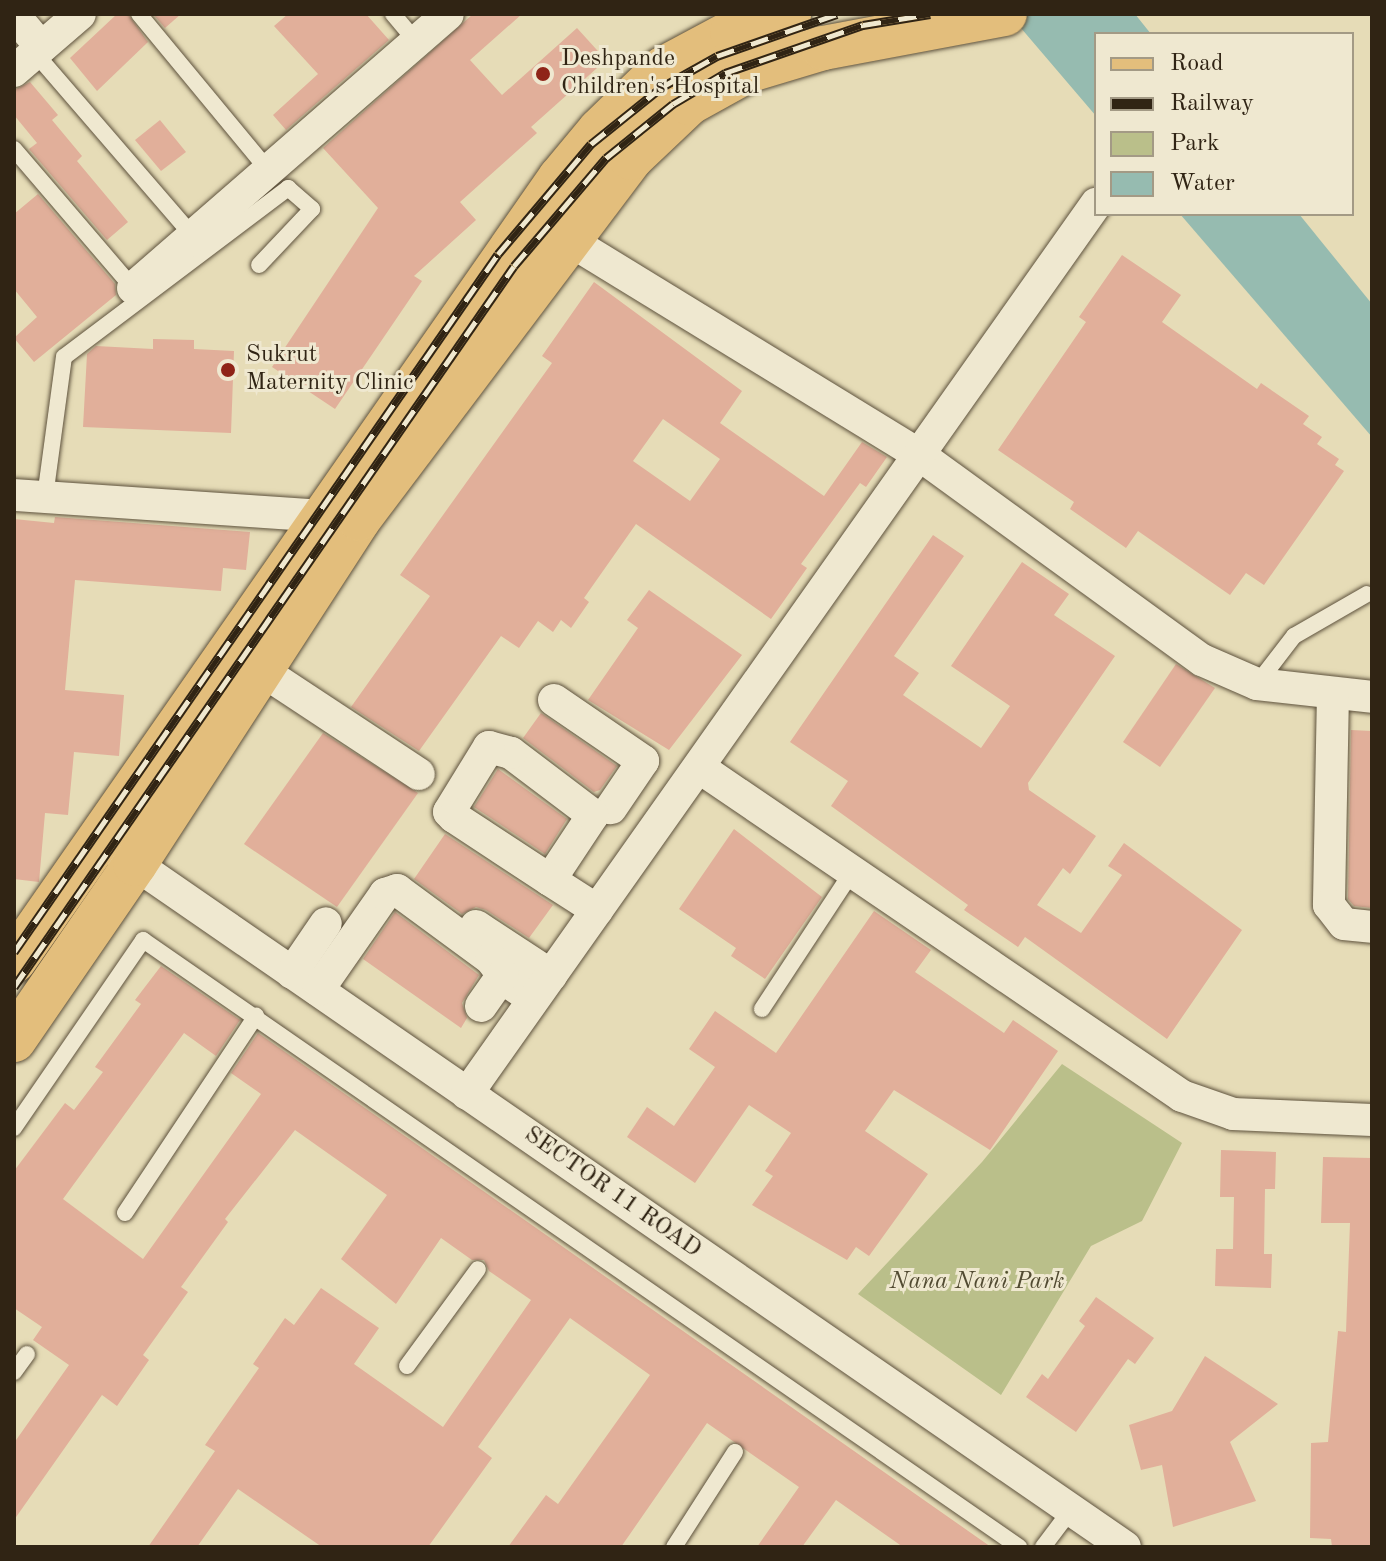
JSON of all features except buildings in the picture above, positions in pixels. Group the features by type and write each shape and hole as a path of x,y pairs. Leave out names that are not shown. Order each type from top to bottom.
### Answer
{"main road":[{"path":"14,1040 135,864 261,670 341,517 500,260 600,130 663,69 697,48 789,14"},
{"path":"14,961 100,840 341,517 631,158 689,103 717,85 780,60 936,20 1005,14"}],"street":[{"path":"14,15 30,57 80,14"},
{"path":"133,288 191,234 448,14"},
{"path":"467,1094 921,456 1094,207"},
{"path":"567,239 921,456 1202,660 1257,684 1372,697"},
{"path":"29,496 341,517"},
{"path":"261,670 419,774"},
{"path":"1333,693 1329,905 1344,924 1372,927"},
{"path":"554,700 643,761 611,808"},
{"path":"517,744 651,834"},
{"path":"550,880 593,815 511,753 489,747 449,812 550,880 594,915"},
{"path":"700,768 1182,1096 1233,1114 1372,1120"},
{"path":"450,826 594,915"},
{"name":"SECTOR 11 ROAD","path":"100,840 1125,1547"},
{"path":"419,889 542,987"},
{"path":"305,982 390,890 491,959 503,975 542,987"},
{"path":"305,982 326,923"},
{"path":"481,1006 503,975"}],"lane":[{"path":"139,14 268,170"},
{"path":"393,14 415,40"},
{"path":"30,57 191,234"},
{"path":"14,149 133,288"},
{"path":"29,496 64,357 288,188 312,209 259,265"},
{"path":"1257,684 1294,636 1367,594"},
{"path":"762,1009 852,872"},
{"path":"14,1128 143,940 256,1016 779,1385 1019,1547"},
{"path":"125,1213 256,1016"},
{"path":"407,1366 478,1269"},
{"path":"14,1372 27,1354"},
{"path":"674,1547 735,1452"},
{"path":"1043,1547 1071,1510"}],"green space":[{"name":"Nana Nani Park","path":"1062,1064 1182,1143 1142,1221 1091,1246 1001,1395 858,1294 982,1162"}],"water":[{"path":"1009,14 1135,14 1149,32 1094,32 1094,114"},
{"path":"1182,216 1301,216 1372,304 1372,437"}],"railway":[{"path":"14,952 498,254 591,144 662,87 717,56 837,14"},
{"path":"14,987 514,266 606,158 673,104 725,73 863,25 930,14"}],"place":[{"name":"Deshpande Children's Hospital","path":"543,74"},
{"name":"Sukrut Maternity Clinic","path":"228,370"}]}
